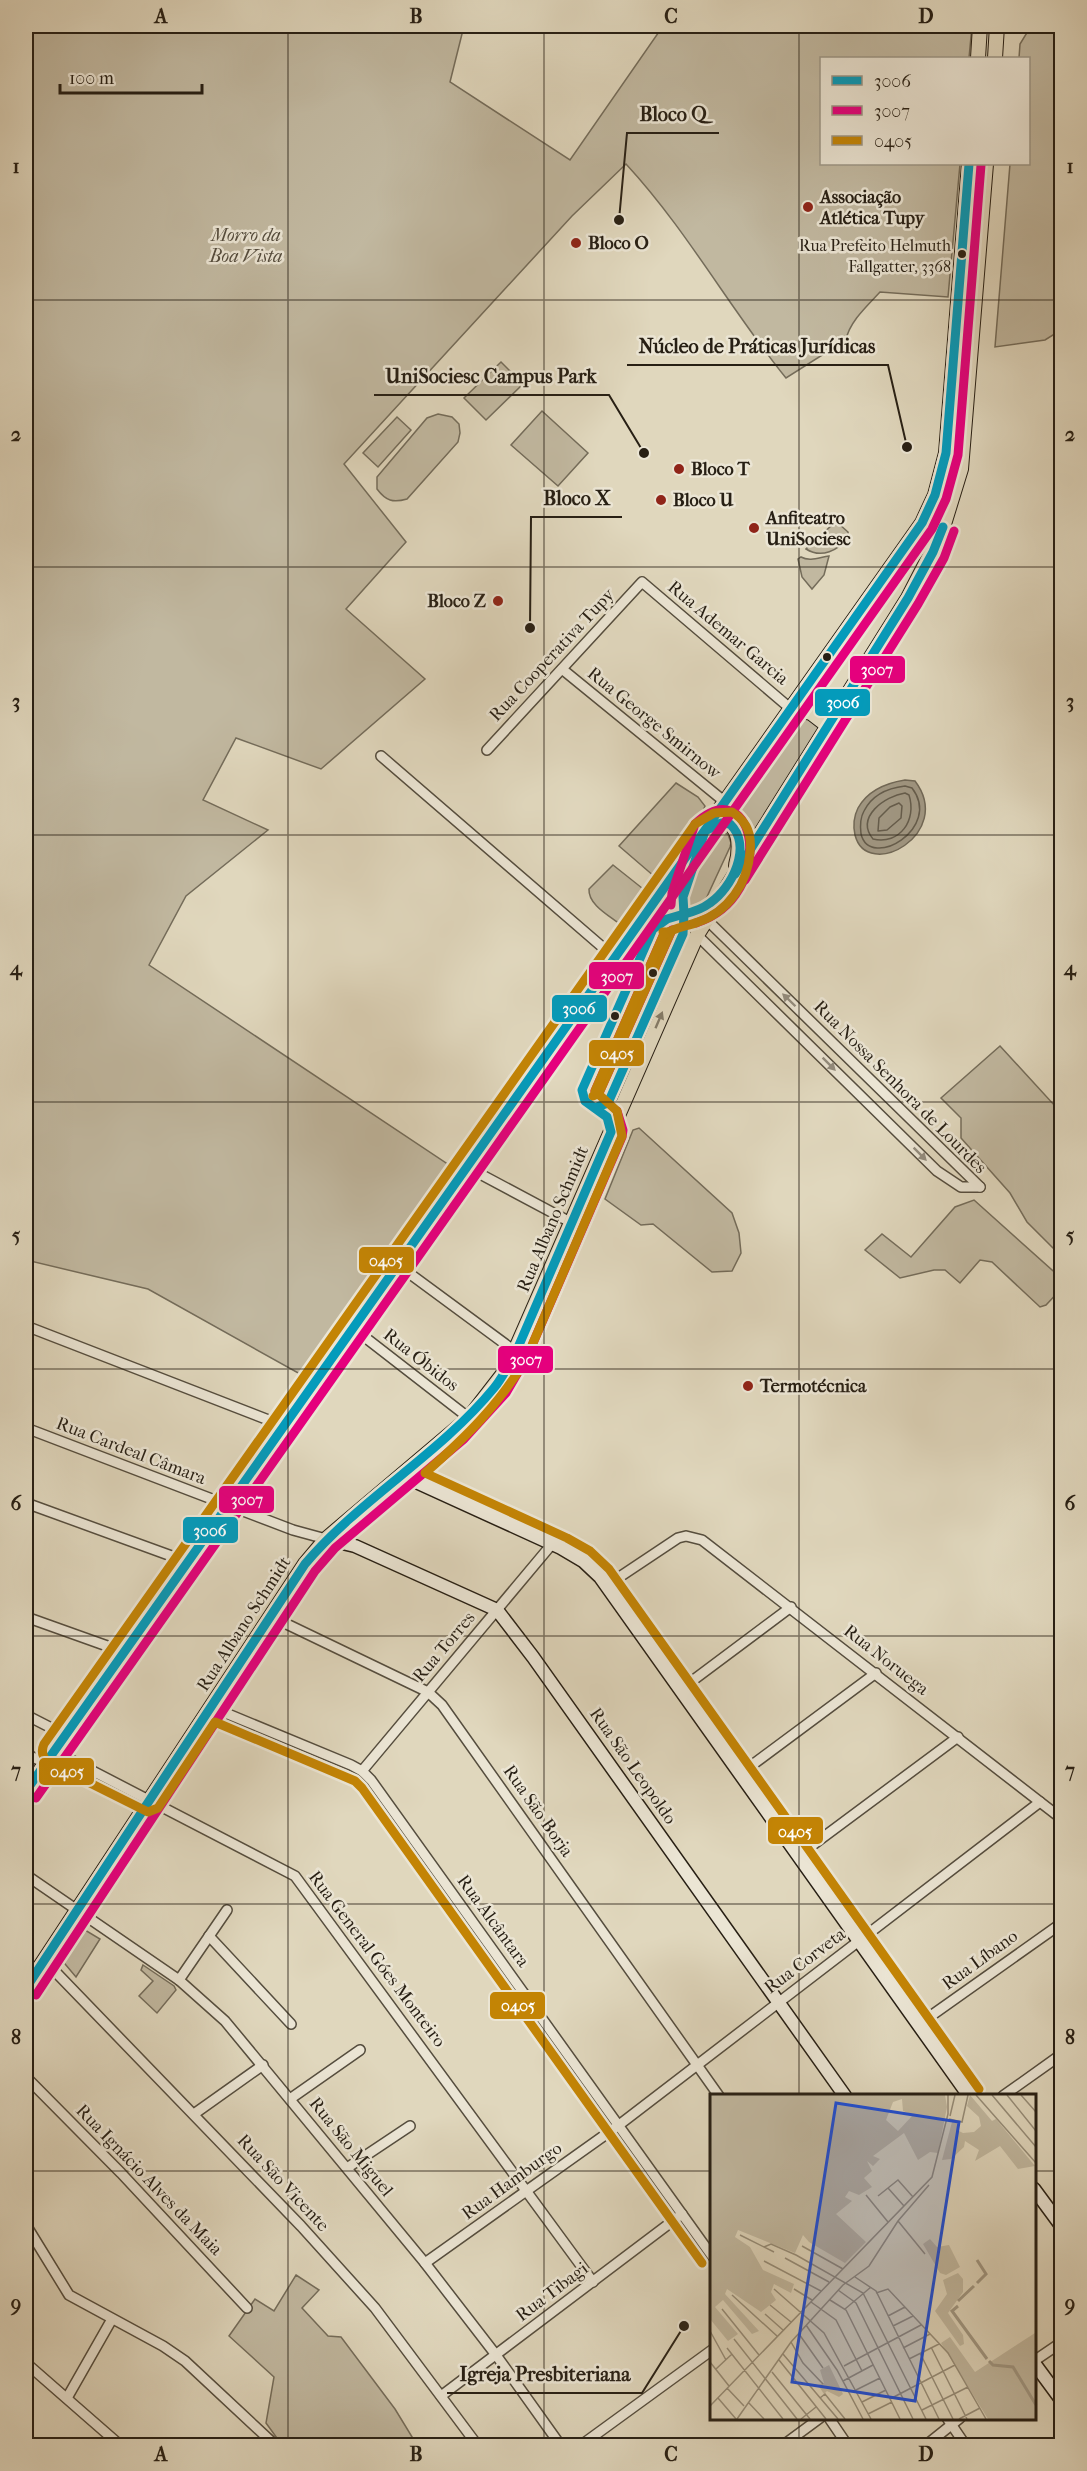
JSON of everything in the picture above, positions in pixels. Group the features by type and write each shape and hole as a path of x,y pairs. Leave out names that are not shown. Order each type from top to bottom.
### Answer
{"main road":[{"path":"978,57 980,26"},
{"path":"994,57 997,26"},
{"path":"26,1791 912,539 929,510 941,477 947,442 969,165"},
{"name":"Rua Albano Schmidt","path":"26,1988 305,1564 326,1539 469,1418 496,1386 516,1352 697,935 923,571 940,534 958,484 969,389 986,165"},
{"path":"791,709 811,713 828,726"},
{"path":"705,831 721,823 730,824 737,832 739,851 730,881"}],"street":[{"name":"Rua Ademar Garcia","path":"642,582 791,709"},
{"name":"Rua Cooperativa Tupy","path":"487,750 642,582"},
{"name":"Rua George Smirnow","path":"562,669 725,802"},
{"path":"381,756 615,958"},
{"name":"Rua Nossa Senhora de Lourdes","path":"697,935 937,1171 961,1187 980,1187 706,919"},
{"path":"878,1113 891,1100"},
{"path":"467,1167 572,1223"},
{"path":"398,1265 516,1352"},
{"path":"26,1326 284,1426"},
{"name":"Rua Óbidos","path":"353,1328 469,1418"},
{"name":"Rua Cardeal Câmara","path":"26,1428 227,1506 293,1530 326,1539"},
{"path":"403,1476 552,1544 583,1561 606,1586 968,2094"},
{"path":"26,1503 188,1562"},
{"name":"Rua Noruega","path":"606,1586 670,1543 686,1536 702,1540 1062,1819"},
{"name":"Rua São Leopoldo","path":"326,1539 355,1546 496,1610 533,1657 844,2094"},
{"name":"Rua Torres","path":"362,1771 552,1544"},
{"path":"680,1690 790,1608"},
{"name":"Rua São Borja","path":"270,1616 428,1692 442,1705 718,2094"},
{"path":"26,1617 124,1652"},
{"path":"740,1774 876,1673"},
{"name":"Rua Alcântara","path":"211,1707 362,1771 371,1780 710,2253"},
{"path":"26,1715 65,1735"},
{"path":"798,1856 958,1737"},
{"name":"Rua General Góes Monteiro","path":"54,1751 286,1871 303,1884 592,2282"},
{"path":"26,1754 45,1763"},
{"name":"Rua Corveta","path":"619,2125 1040,1802"},
{"name":"Rua São Miguel","path":"26,1875 179,1980 225,2020 425,2263 496,2355 561,2445"},
{"path":"179,1980 227,1911"},
{"name":"Rua Líbano","path":"918,2025 1062,1923"},
{"path":"209,1936 291,2024"},
{"name":"Rua São Vicente","path":"44,1960 194,2114 375,2308 478,2445"},
{"path":"290,2099 360,2050"},
{"path":"1006,2094 1062,2054"},
{"path":"194,2114 263,2065"},
{"name":"Rua Ignácio Alves da Maia","path":"26,2077 247,2308"},
{"name":"Rua Hamburgo","path":"425,2263 619,2125"},
{"path":"347,2168 410,2126"},
{"path":"1036,2189 1062,2227"},
{"name":"Rua Tibagi","path":"441,2396 682,2214"},
{"path":"26,2225 69,2295 163,2346 184,2361 275,2445"},
{"path":"67,2398 112,2319"},
{"path":"1036,2361 1062,2342"},
{"path":"580,2445 710,2351"},
{"path":"26,2363 121,2445"},
{"path":"1036,2363 1062,2402"},
{"path":"782,2445 817,2420"},
{"path":"829,2420 848,2445"},
{"path":"925,2445 949,2422 966,2445"}],"green space":[{"name":"Morro da Boa Vista","path":"26,26 464,26 450,82 570,160 663,26 972,26 969,57 820,57 820,165 960,165 948,297 880,292 855,320 846,340 786,378 669,216 626,164 572,216 344,464 406,542 346,609 425,679 321,769 236,738 203,800 268,830 186,896 149,965 449,1165 300,1374 148,1289 26,1260"},
{"path":"1031,26 1061,26 1061,330 1045,340 995,347 1010,165 1030,165 1030,57 1019,57 1020,44"},
{"path":"501,362 523,384 486,420 464,398"},
{"path":"542,411 588,453 558,486 511,445"},
{"path":"438,414 452,417 459,424 458,442 407,499 394,501 387,498 377,489 377,477 427,418"},
{"path":"397,417 411,430 378,467 363,453"},
{"path":"839,524 848,532 848,538 839,546 824,553 806,549 831,526"},
{"path":"829,556 824,575 812,589 802,577 798,559"},
{"path":"801,717 817,725 819,732 745,846 745,835 740,826 721,819 791,724"},
{"path":"676,783 698,797 705,806 655,877 619,846"},
{"path":"717,831 728,834 730,847 705,901 691,908 687,899 710,838"},
{"path":"613,865 647,892 621,925 600,910 592,900 589,889"},
{"path":"1000,1046 1055,1106 1061,1109 1061,1256 1027,1222 1010,1193 961,1138 961,1118 941,1098"},
{"path":"639,1128 732,1213 739,1233 741,1253 732,1271 712,1272 653,1224 641,1225 605,1199 633,1130"},
{"path":"974,1200 1061,1278 1061,1289 1046,1305 1040,1307 992,1262 980,1260 960,1283 945,1270 934,1270 900,1278 865,1250 882,1234 911,1257 955,1207"},
{"path":"80,1930 85,1930 100,1939 76,1977 60,1958"},
{"path":"143,1965 174,1986 176,1990 157,2013 139,1996 153,1981 141,1970"},
{"path":"296,2275 319,2290 302,2308 328,2336 341,2337 395,2409 417,2445 282,2445 266,2423 274,2377 229,2336 255,2299 274,2311"}],"water":[{"path":"905,780 915,781 924,800 924,818 917,834 904,846 890,853 875,854 863,848 854,832 858,808 867,796 878,788"}],"transit line":[{"name":"3006","path":"26,1791 922,523 935,495 946,453 969,165"},
{"name":"3007","path":"36,1798 932,529 946,499 958,455 981,165"},
{"name":"3006","path":"735,874 908,598 933,552 943,527"},
{"name":"3007","path":"745,880 918,604 944,558 954,531"},
{"name":"3007","path":"671,905 672,893 695,824 716,811 732,812 744,823 750,842 748,865 740,888 723,909 696,923"},
{"name":"0405","path":"702,2263 355,1781 215,1722 158,1808 148,1812 48,1762 42,1751 44,1744 695,824 714,813 732,812 745,824 749,834 748,863 741,885 727,904 709,917 675,929 663,936 595,1091 617,1111 622,1136 527,1357 494,1405 454,1447 425,1473 567,1538 590,1551 609,1569 979,2089"},
{"name":"3006","path":"721,823 730,824 737,833 740,844 737,866 726,887 718,896 704,907 684,914 683,897 705,831 721,823"},
{"name":"3006","path":"26,1988 305,1564 350,1518 449,1434 494,1388 503,1375 516,1352 611,1132 607,1117 585,1101 582,1090 653,929 667,919 684,914"},
{"name":"3006","path":"597,1107 608,1103 683,934 684,914"},
{"name":"3007","path":"672,930 599,1093 596,1094 595,1091 663,936 672,930"},
{"name":"0405","path":"593,1096 599,1093 671,932 663,932"},
{"name":"3007","path":"36,1995 315,1571 335,1548 464,1439 506,1393 527,1357 622,1137 623,1130 617,1111"}],"place":[{"name":"Associação Atlética Tupy","path":"808,207"},
{"name":"Bloco Q","path":"619,220"},
{"name":"Bloco O","path":"576,243"},
{"name":"Rua Prefeito Helmuth Fallgatter, 3368","path":"962,254"},
{"name":"Núcleo de Práticas Jurídicas","path":"907,447"},
{"name":"UniSociesc Campus Park","path":"644,453"},
{"name":"Bloco T","path":"679,469"},
{"name":"Bloco U","path":"661,500"},
{"name":"Anfiteatro UniSociesc","path":"754,528"},
{"name":"Bloco Z","path":"498,601"},
{"name":"Bloco X","path":"530,628"},
{"name":"Termotécnica","path":"748,1386"},
{"name":"Igreja Presbiteriana","path":"684,2326"}]}
